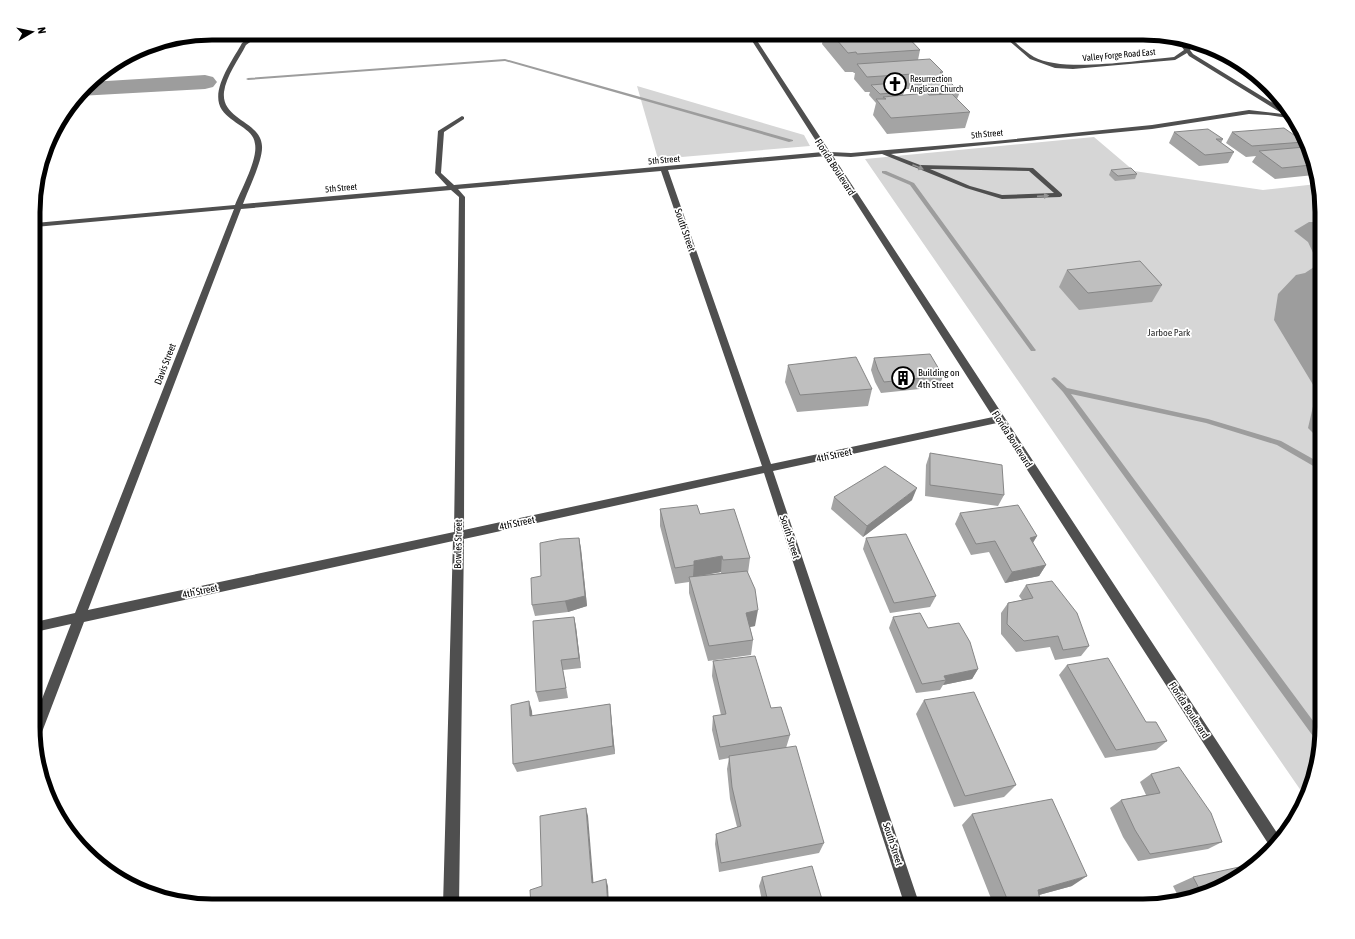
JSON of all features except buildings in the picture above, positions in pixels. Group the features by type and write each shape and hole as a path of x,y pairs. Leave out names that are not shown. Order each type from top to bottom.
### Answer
{"street":[{"name":"Davis Street","path":"40,717 257,158 259,145 252,132 228,114 221,104 221,91 244,44 250,40"},
{"name":"Florida Boulevard","path":"753,40 826,154 1273,839"},
{"name":"Valley Forge Road East","path":"1010,40 1032,58 1055,66 1073,67 1176,58 1183,54 1190,46"},
{"path":"1184,45 1191,54 1283,112"},
{"name":"5th Street","path":"40,224 826,154 851,155 1152,127 1249,112 1268,113 1287,117"},
{"name":"Bowles Street","path":"451,899 459,536 462,196 438,173 441,131 462,118"},
{"path":"882,152 918,167 968,187 1002,197 1060,195 1031,169 918,167"},
{"name":"South Street","path":"664,169 768,470 911,899"},
{"name":"4th Street","path":"40,626 768,470 999,419"}],"green space":[{"path":"637,86 804,135 810,146 658,159"},
{"name":"Jarboe Park","path":"1094,137 1134,171 1263,190 1313,184 1315,201 1315,738 1312,761 1302,792 865,159"}],"shaded area":[{"path":"1309,222 1315,222 1315,257 1308,242 1294,231"},
{"path":"1315,268 1315,388 1274,320 1278,294 1296,275 1305,273"},
{"path":"1315,388 1315,435 1308,428 1314,402"}],"waterway":[{"path":"248,79 505,60 791,141"},
{"path":"91,90 205,82"},
{"path":"884,172 912,184 1033,350"},
{"path":"1054,379 1065,390"},
{"path":"1065,390 1206,421 1279,443 1315,464"},
{"path":"1065,390 1315,732"}],"place":[{"name":"Resurrection Anglican Church","path":"895,84"},
{"name":"Building on 4th Street","path":"903,378"}]}
